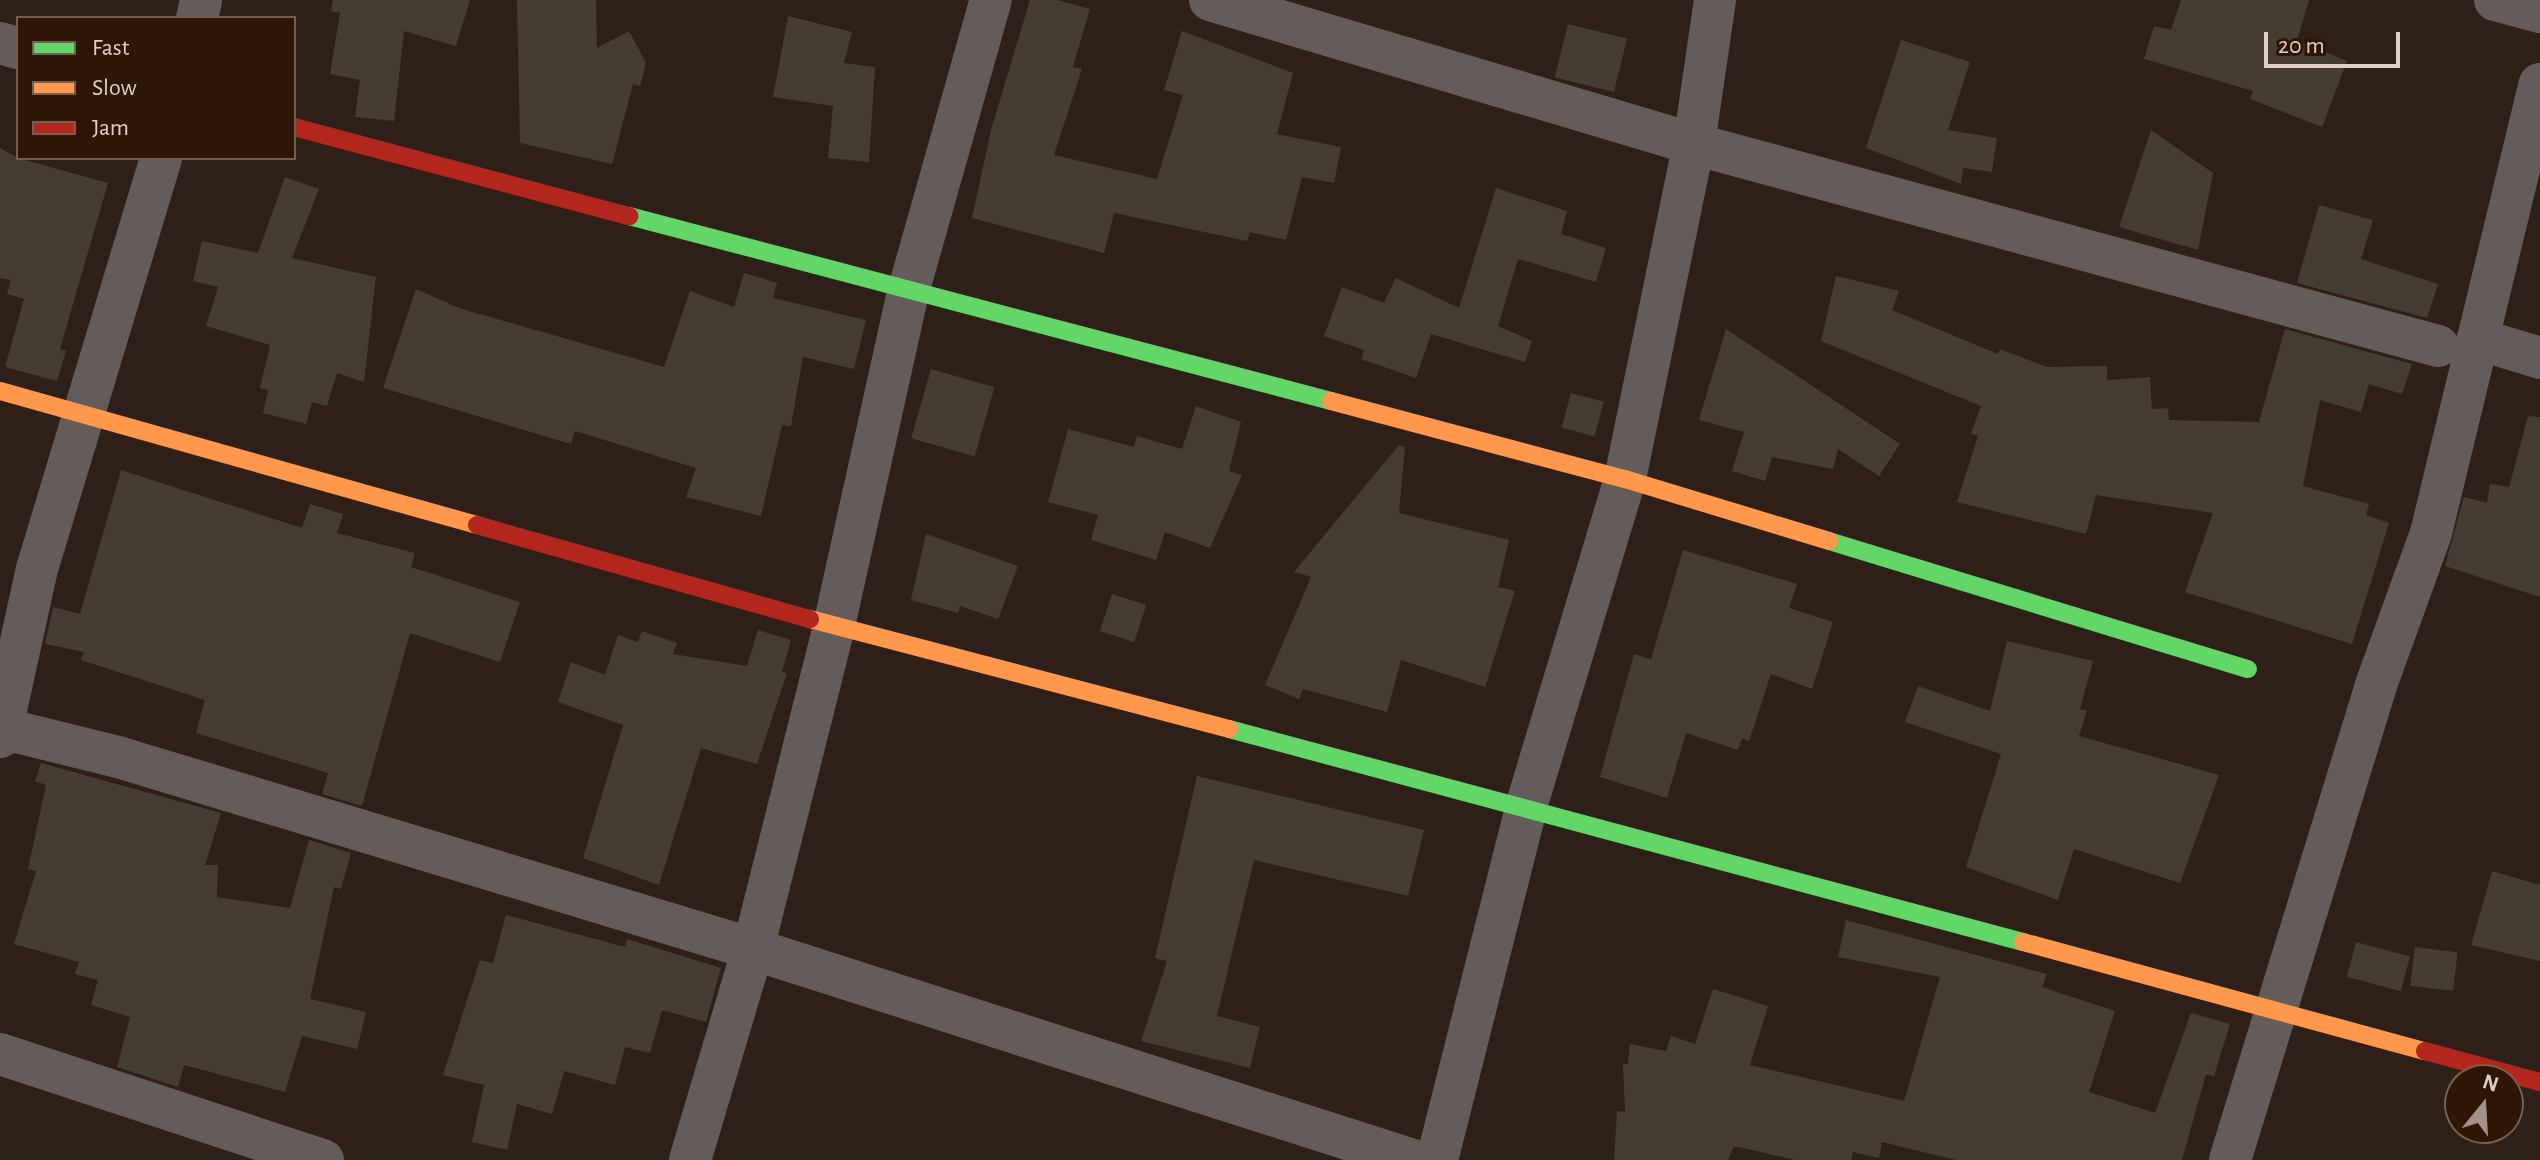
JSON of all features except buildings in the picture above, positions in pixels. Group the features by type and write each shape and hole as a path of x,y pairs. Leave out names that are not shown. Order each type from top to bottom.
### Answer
{"street":[{"path":"690,1160 753,949 834,626 909,289 991,0"},
{"path":"1210,0 1694,144 2458,343 2540,358"},
{"path":"1437,1160 1526,807 1625,479 1694,144 1715,0"},
{"path":"2495,0 2540,12"},
{"path":"2230,1160 2376,685 2431,533 2458,343 2540,84"},
{"path":"296,128 1625,479 2248,669"},
{"path":"160,160 37,569 1,731 133,762 753,949 1413,1160"},
{"path":"0,391 834,626 1526,807 2540,1082"},
{"path":"0,1054 323,1160"}],"traffic: fast":[{"path":"629,216 1331,401"},
{"path":"1829,541 2248,669"},
{"path":"1229,729 2023,942"}],"traffic: slow":[{"path":"0,391 477,525"},
{"path":"1331,401 1625,479 1829,541"},
{"path":"810,619 1229,729"},
{"path":"2023,942 2425,1051"}],"traffic: jam":[{"path":"296,128 629,216"},
{"path":"477,525 810,619"},
{"path":"2425,1051 2540,1082"}]}
